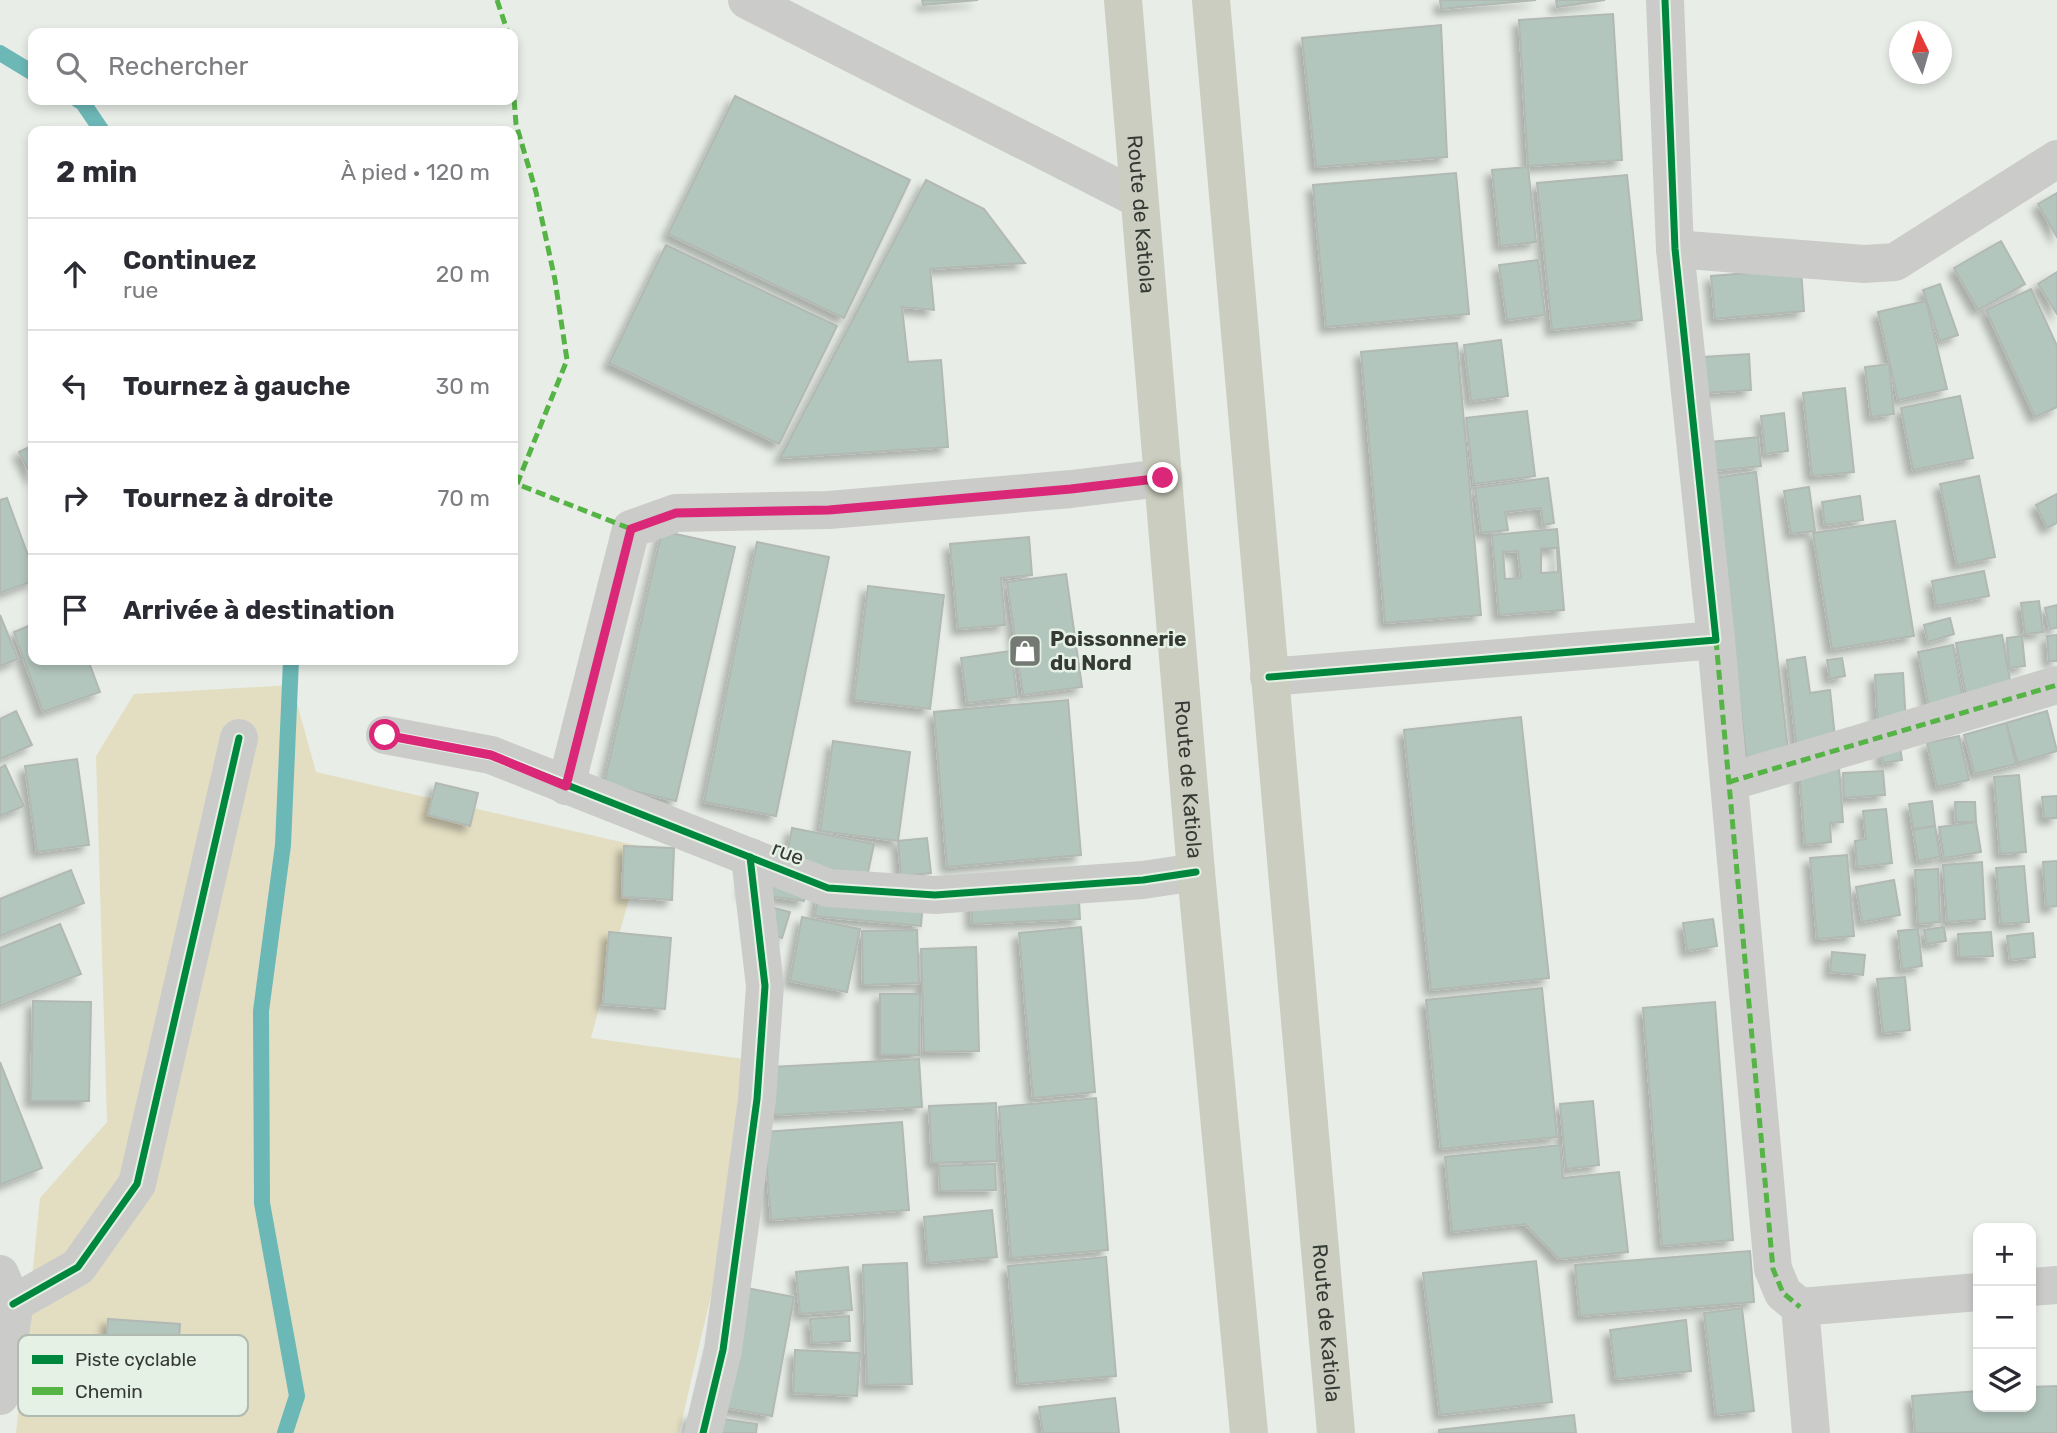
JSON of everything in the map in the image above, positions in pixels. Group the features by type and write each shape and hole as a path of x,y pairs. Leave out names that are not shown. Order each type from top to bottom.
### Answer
{"highway":[{"name":"Route de Katiola","path":"1123,0 1196,872 1249,1433"},
{"name":"Route de Katiola","path":"1211,0 1336,1433"}],"street":[{"path":"747,0 1139,199"},
{"path":"1665,0 1675,249 1716,640 1773,1269 1783,1293 1800,1307 1973,1292"},
{"path":"1675,249 1864,264 1895,262 2057,159"},
{"path":"566,786 631,529 676,513 829,510 1071,489 1163,478"},
{"path":"1269,677 1716,640"},
{"path":"1729,782 2057,685"},
{"name":"rue","path":"385,735 491,755 828,888 935,895 1143,880 1196,872"},
{"path":"0,1396 13,1315 6,1289 78,1267 137,1184 239,738"},
{"path":"703,1433 723,1350 757,1099 765,986 750,857"},
{"path":"2036,1287 2057,1285"},
{"path":"1800,1307 1811,1433"}],"shaded area":[{"path":"292,685 316,772 643,847 591,1038 765,1062 679,1433 16,1433 18,1413 18,1416 248,1416 248,1335 26,1335 40,1198 107,1122 96,756 134,694"}],"building":[{"path":"922,0 978,0 923,5"},
{"path":"1440,0 1536,0 1441,9"},
{"path":"1556,0 1605,0 1557,7"},
{"path":"1613,14 1622,160 1528,166 1519,20"},
{"path":"1441,25 1447,157 1316,167 1302,38"},
{"path":"735,96 910,180 844,318 668,234"},
{"path":"1528,167 1536,242 1500,246 1492,170"},
{"path":"1456,173 1469,314 1326,327 1313,185"},
{"path":"1627,175 1642,320 1552,330 1537,183"},
{"path":"926,180 984,209 1025,263 930,269 934,310 902,307 908,362 941,360 948,447 780,458"},
{"path":"2057,193 2057,237 2038,204"},
{"path":"2001,241 2025,284 1978,310 1954,268"},
{"path":"666,245 837,326 779,444 609,363"},
{"path":"1538,260 1545,315 1507,320 1499,265"},
{"path":"1801,269 1804,311 1715,319 1711,276"},
{"path":"2057,272 2057,314 2038,284"},
{"path":"1940,284 1958,335 1940,341 1923,290"},
{"path":"2031,289 2057,346 2057,407 2035,417 1986,310"},
{"path":"1926,301 1947,389 1898,400 1878,312"},
{"path":"1501,340 1508,396 1471,401 1464,345"},
{"path":"1457,343 1481,615 1385,623 1361,352"},
{"path":"1749,354 1751,390 1705,393 1703,357"},
{"path":"1889,364 1894,414 1871,417 1865,367"},
{"path":"1845,388 1854,472 1812,476 1803,393"},
{"path":"1960,396 1973,458 1913,470 1901,408"},
{"path":"1527,411 1535,476 1474,484 1466,418"},
{"path":"1784,413 1788,451 1765,454 1761,416"},
{"path":"1758,437 1761,466 1714,471 1711,442"},
{"path":"28,448 28,469 19,452"},
{"path":"1756,472 1789,759 1747,763 1714,478"},
{"path":"1979,476 1995,557 1957,565 1940,484"},
{"path":"1548,478 1554,523 1543,525 1541,508 1505,512 1508,530 1481,533 1475,488"},
{"path":"1809,487 1815,531 1791,534 1784,491"},
{"path":"2057,494 2057,523 2047,528 2036,505"},
{"path":"1860,496 1863,520 1825,525 1822,502"},
{"path":"7,498 28,555 28,583 0,593 0,500"},
{"path":"1895,521 1914,636 1832,649 1813,533"},
{"path":"1557,529 1564,610 1499,615 1492,535","holes":["1541,548 1557,548 1558,572 1541,573","1518,551 1521,578 1505,579 1503,552"]},
{"path":"662,531 735,547 676,801 604,784"},
{"path":"1029,537 1032,575 1001,578 1005,625 958,629 950,544"},
{"path":"757,542 829,557 776,816 704,802"},
{"path":"1984,571 1989,596 1936,606 1932,581"},
{"path":"1066,574 1082,687 1023,695 1007,582"},
{"path":"868,586 944,595 930,709 854,700"},
{"path":"2039,601 2043,632 2025,634 2021,603"},
{"path":"2057,605 2057,628 2050,629 2045,608"},
{"path":"0,615 18,659 0,666"},
{"path":"1950,618 1954,634 1928,642 1924,625"},
{"path":"28,626 28,665 90,665 100,692 43,712 14,632"},
{"path":"2002,635 2012,692 1967,700 1956,643"},
{"path":"2057,635 2057,661 2049,661 2047,636"},
{"path":"2022,636 2025,666 2009,668 2007,638"},
{"path":"1953,645 1963,701 1929,708 1918,652"},
{"path":"1011,651 1017,697 967,703 961,658"},
{"path":"1805,657 1810,693 1830,690 1836,747 1797,752 1787,660"},
{"path":"1842,658 1845,676 1830,679 1827,660"},
{"path":"1903,673 1906,723 1878,725 1875,675"},
{"path":"1068,700 1081,855 947,867 934,712"},
{"path":"16,711 32,745 0,759 0,719"},
{"path":"2047,711 2057,751 2018,763 2006,723"},
{"path":"1521,717 1549,978 1431,990 1404,730"},
{"path":"2006,723 2016,764 1975,774 1964,735"},
{"path":"1959,736 1969,780 1937,787 1927,743"},
{"path":"833,741 910,752 898,841 820,831"},
{"path":"1900,747 1902,760 1883,763 1881,750"},
{"path":"77,759 89,845 37,852 25,766"},
{"path":"5,765 24,806 0,816 0,768"},
{"path":"1839,767 1843,822 1830,823 1831,842 1805,845 1799,770"},
{"path":"1883,771 1885,795 1844,798 1843,773"},
{"path":"2019,775 2026,852 2000,854 1994,777"},
{"path":"436,783 478,793 470,826 428,815"},
{"path":"2057,796 2057,818 2044,818 2042,797"},
{"path":"1932,801 1935,826 1913,829 1909,804"},
{"path":"1955,802 1975,802 1976,822 1956,822"},
{"path":"1886,809 1892,863 1857,867 1855,841 1866,839 1863,811"},
{"path":"1976,822 1981,852 1944,858 1939,827"},
{"path":"1935,826 1940,857 1918,861 1913,830"},
{"path":"792,828 874,844 867,877 786,861"},
{"path":"927,838 931,873 901,876 898,841"},
{"path":"624,846 674,848 672,900 622,897"},
{"path":"1847,855 1854,936 1817,939 1810,858"},
{"path":"2057,861 2057,906 2046,907 2043,862"},
{"path":"1982,862 1985,919 1947,922 1943,865"},
{"path":"2024,866 2029,922 2001,924 1996,868"},
{"path":"1938,869 1940,922 1918,924 1915,870"},
{"path":"71,870 84,903 0,936 0,899"},
{"path":"746,877 807,884 804,901 744,893"},
{"path":"1894,880 1900,915 1862,922 1856,887"},
{"path":"1078,883 1080,919 972,924 971,888"},
{"path":"819,891 923,901 921,926 815,916"},
{"path":"758,904 790,912 782,938 752,930"},
{"path":"802,917 860,929 847,992 790,981"},
{"path":"1713,919 1717,946 1687,951 1683,923"},
{"path":"60,924 81,974 0,1006 0,948"},
{"path":"1081,927 1095,1092 1033,1098 1019,933"},
{"path":"1944,927 1946,941 1927,944 1924,930"},
{"path":"1918,929 1922,966 1902,969 1898,931"},
{"path":"917,930 919,983 863,985 862,931"},
{"path":"609,932 671,938 665,1009 603,1004"},
{"path":"1991,932 1993,956 1959,957 1958,934"},
{"path":"2033,933 2035,957 2010,960 2007,936"},
{"path":"976,947 979,1051 924,1052 921,949"},
{"path":"1832,952 1865,955 1863,975 1830,972"},
{"path":"1905,977 1910,1030 1883,1033 1877,979"},
{"path":"1542,988 1557,1137 1441,1149 1426,1000"},
{"path":"880,994 920,994 919,1055 880,1055"},
{"path":"33,1001 91,1002 89,1101 31,1101"},
{"path":"1715,1002 1733,1240 1662,1246 1643,1008"},
{"path":"919,1059 922,1107 774,1115 772,1067"},
{"path":"0,1062 42,1168 0,1185"},
{"path":"1096,1098 1108,1250 1011,1258 999,1107"},
{"path":"1593,1101 1599,1165 1566,1169 1560,1104"},
{"path":"996,1103 997,1161 932,1163 929,1106"},
{"path":"902,1122 909,1210 771,1220 764,1132"},
{"path":"1560,1145 1563,1178 1619,1172 1628,1252 1559,1259 1525,1224 1452,1232 1445,1157"},
{"path":"995,1164 996,1190 940,1191 939,1166"},
{"path":"992,1210 997,1257 928,1263 924,1217"},
{"path":"1750,1251 1754,1302 1580,1316 1575,1265"},
{"path":"1106,1257 1116,1376 1018,1384 1008,1266"},
{"path":"1536,1261 1552,1402 1440,1415 1423,1273"},
{"path":"907,1263 912,1384 867,1385 863,1265"},
{"path":"848,1267 852,1310 800,1314 796,1272"},
{"path":"726,1284 794,1297 772,1416 703,1404"},
{"path":"1742,1308 1754,1411 1716,1415 1704,1313"},
{"path":"849,1316 850,1341 812,1343 810,1319"},
{"path":"108,1319 180,1324 179,1335 107,1335"},
{"path":"1686,1320 1691,1371 1616,1379 1610,1330"},
{"path":"795,1350 860,1353 857,1396 793,1393"},
{"path":"2057,1386 2057,1433 1915,1433 1912,1396 1973,1391 1973,1412 2036,1412 2036,1387"},
{"path":"1115,1398 1119,1433 1043,1433 1039,1407"},
{"path":"690,1414 757,1424 756,1433 687,1433"},
{"path":"1574,1415 1576,1433 1439,1433 1439,1430"}],"waterway":[{"path":"0,53 28,70"},
{"path":"84,105 99,126"},
{"path":"285,1433 297,1396 262,1203 261,1011 283,845 291,665"}],"marked path":[{"path":"497,0 506,28"},
{"path":"515,105 517,126"},
{"path":"518,131 536,192 555,280 567,360 518,482"},
{"path":"518,484 631,529"},
{"path":"1716,640 1773,1269 1783,1293 1800,1307"},
{"path":"1729,782 2057,685"}],"cycle path":[{"path":"1269,677 1716,640 1675,249 1665,0"},
{"path":"385,735 491,755 828,888 935,895 1143,880 1196,872"},
{"path":"13,1304 78,1267 137,1184 239,738"},
{"path":"703,1433 723,1350 757,1099 765,986 750,857"}],"place":[{"name":"Poissonnerie du Nord","path":"1025,651"}],"route":[{"path":"385,735 491,755 566,786 631,529 676,513 829,510 1071,489 1163,478"}]}
